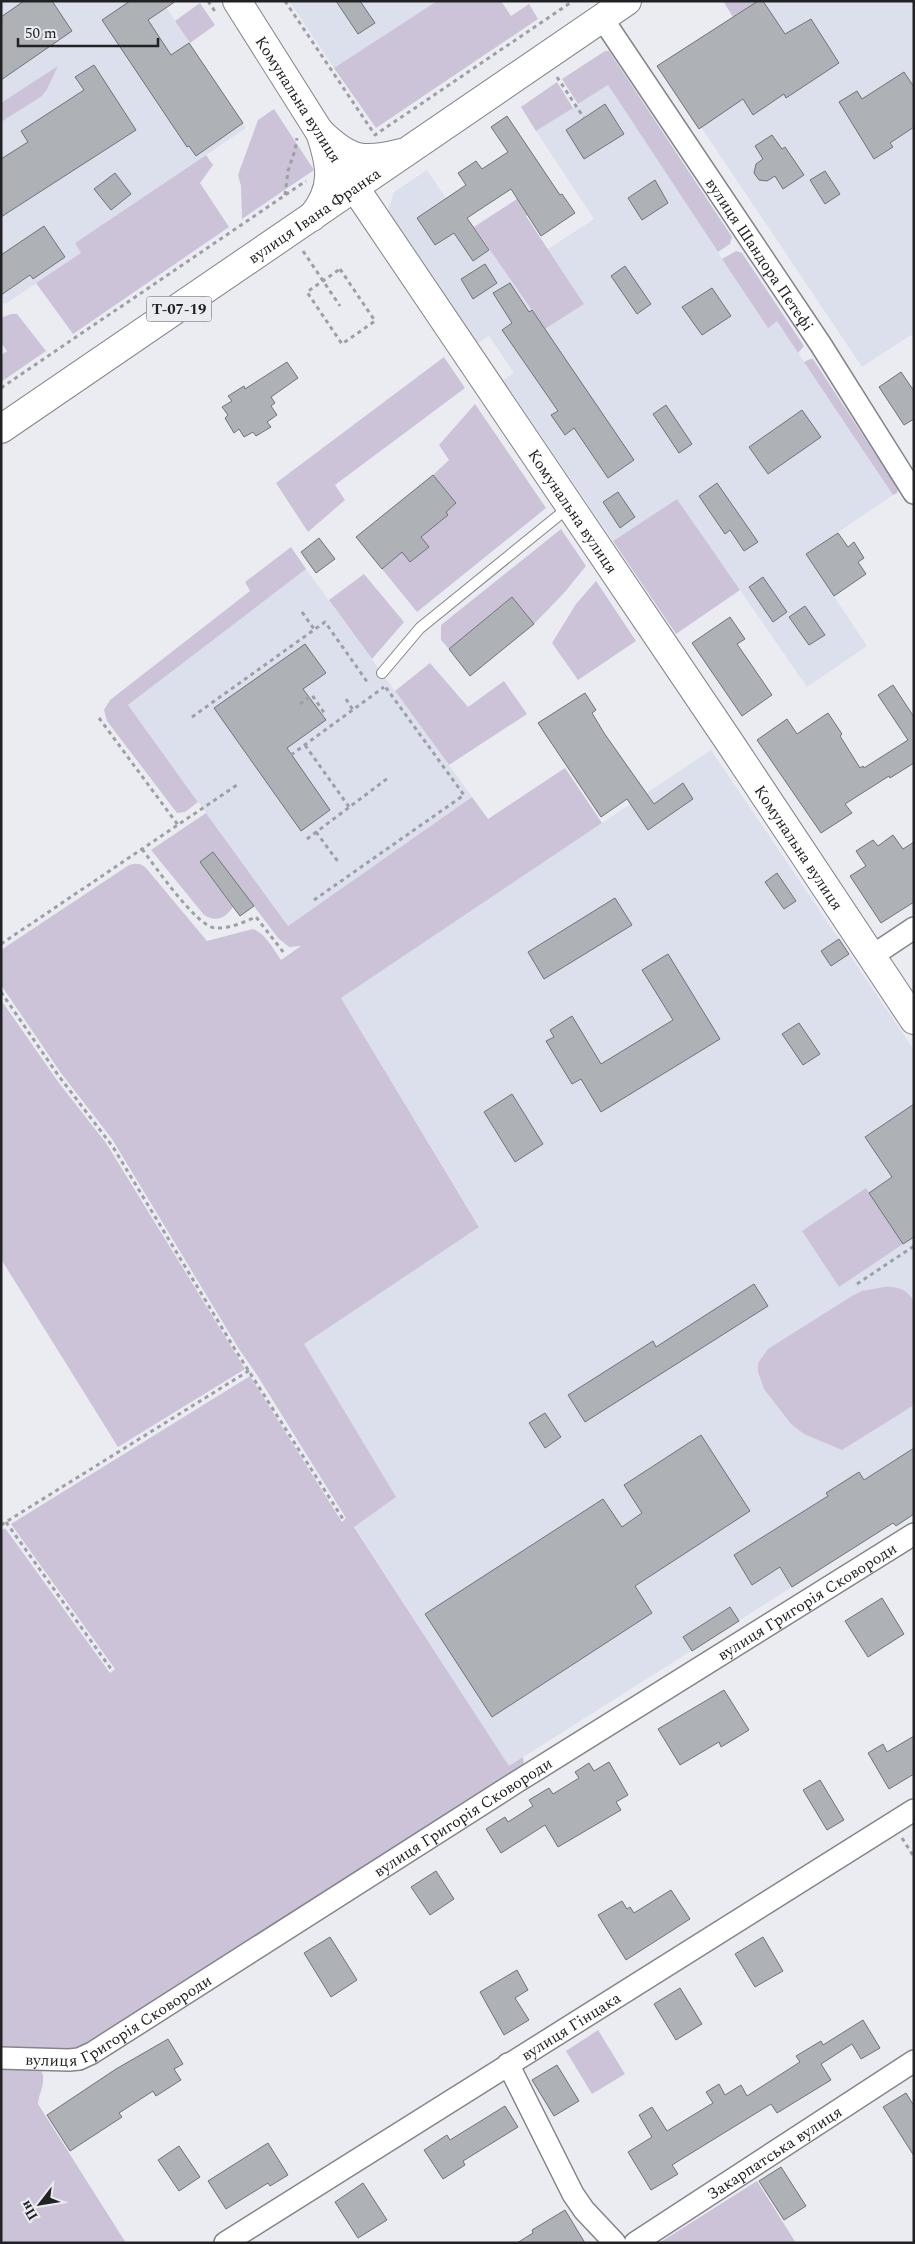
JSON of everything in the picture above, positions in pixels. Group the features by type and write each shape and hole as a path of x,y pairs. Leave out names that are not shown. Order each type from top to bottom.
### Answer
{"main road":[{"name":"Комунальна вулиця","path":"237,1 308,134 356,188 914,1020"},
{"name":"вулиця Івана Франка","path":"1,429 309,234 356,188 627,1"},
{"path":"308,134 358,158 382,158 409,151"},
{"path":"308,134 329,164 328,188 309,234"}],"street":[{"name":"вулиця Шандора Петефі","path":"602,18 821,345 914,493"},
{"path":"872,956 914,928"},
{"name":"вулиця Григорія Сковороди","path":"1,2058 69,2060 79,2059 92,2053 507,1789 914,1534"},
{"name":"вулиця Гінцака","path":"225,2243 914,1810"},
{"name":"Закарпатська вулиця","path":"635,2243 914,2061"},
{"path":"508,2064 573,2194 584,2210 615,2243"}],"lane":[{"path":"382,677 420,628 570,506"}],"path":[{"path":"284,1 375,135 573,1"},
{"path":"555,74 584,118"},
{"path":"286,195 288,170 295,150 308,134"},
{"path":"1,388 313,176"},
{"path":"295,256 303,251 309,234"},
{"path":"303,251 340,306"},
{"path":"340,269 376,321 342,344 307,292 323,281 340,269"},
{"path":"302,612 314,629"},
{"path":"192,717 325,622 368,683"},
{"path":"314,900 464,795 385,687 382,677"},
{"path":"291,754 385,687"},
{"path":"300,704 312,695 325,714 322,716"},
{"path":"346,699 353,710"},
{"path":"100,718 178,825"},
{"path":"305,745 349,807"},
{"path":"307,839 388,778"},
{"path":"1,944 240,783"},
{"path":"316,832 339,863"},
{"path":"142,849 198,920 206,925 221,928 256,918 284,953"},
{"path":"1,992 58,1076 113,1147 343,1518"},
{"path":"857,1284 914,1246"},
{"path":"1,1525 250,1370"},
{"path":"6,1522 111,1669"}],"shaded area":[{"path":"1,1 162,1 246,128 75,243 82,253 5,304 1,302"},
{"path":"289,1 437,1 334,68"},
{"path":"437,1 501,1 511,16 529,4 538,19 376,128 334,68"},
{"path":"723,1 758,1 733,17"},
{"path":"758,1 914,1 914,338 911,335 862,367 701,127 699,129 657,66"},
{"path":"200,3 215,25 190,43 175,21"},
{"path":"605,51 609,51 732,237 730,244 718,252 608,85 578,104 562,79"},
{"path":"58,66 42,96 1,122 1,103"},
{"path":"557,82 573,108 536,131 521,107"},
{"path":"608,85 767,327 777,321 893,495 806,554 867,646 807,687 677,499 613,541 503,380 514,373 489,336 478,343 388,212 394,192 427,170 468,231 474,227 545,329 584,304 548,249 594,219 536,131"},
{"path":"274,109 314,170 242,219 241,186 238,175 258,120"},
{"path":"206,155 213,165 200,183 229,227 73,334 36,283 81,253 75,243"},
{"path":"517,199 528,215 526,216 584,304 545,329 474,227"},
{"path":"736,251 742,253 804,346 798,353 777,321 768,328 722,259"},
{"path":"17,314 46,351 1,382 1,355 7,351 1,343 1,318"},
{"path":"444,357 465,388 335,485 345,500 308,532 276,483"},
{"path":"813,359 898,489 897,493 893,495 804,362"},
{"path":"475,404 546,508 417,612 382,569 402,552 410,562 428,547 421,537 448,515 446,512 455,503 433,475 449,460 439,445"},
{"path":"677,499 740,590 676,634 613,541"},
{"path":"561,529 586,566 564,593 534,624 512,597 449,649 441,640 441,625"},
{"path":"291,547 306,569 128,705 198,802 185,812 177,813 107,721 104,710 110,700 250,591 245,582"},
{"path":"306,569 472,797 288,926 128,705"},
{"path":"364,574 404,622 372,659 329,600"},
{"path":"596,581 636,641 578,680 552,643 576,604"},
{"path":"430,663 468,707 504,681 527,714 449,765 395,691"},
{"path":"711,750 914,1050 914,1514 896,1526 893,1523 509,1766 354,1526 304,1344 479,1226 341,998"},
{"path":"565,768 602,823 341,998 479,1227 304,1344 396,1497 354,1527 509,1766 523,1757 524,1765 78,2051 1,2052 1,1531 5,1528 110,1673 115,1669 11,1524 250,1376 342,1522 346,1518 239,1349 112,1139 61,1073 1,985 1,950 129,865 140,864 146,868 207,941 253,929 265,938 281,960 301,946 289,947 278,938 213,852 200,862 233,907 223,917 216,919 204,915 151,850 206,813 288,926 472,797 488,819"},
{"path":"1,1000 59,1083 106,1143 245,1369 118,1447 1,1259"},
{"path":"866,1188 903,1244 839,1287 802,1231"},
{"path":"893,1287 901,1290 914,1301 914,1405 842,1450 804,1434 791,1424 764,1389 758,1372 758,1363 768,1349 852,1296 862,1291"},
{"path":"598,2030 625,2074 592,2094 566,2051"},
{"path":"8,2067 40,2068 43,2082 38,2104 126,2243 2,2243 1,2071"},
{"path":"757,2181 796,2243 659,2243"}],"building":[{"path":"24,1 52,1 72,31 1,80 1,17"},
{"path":"130,1 176,1 148,20 171,55 189,43 243,123 196,156 189,146 187,147 102,20"},
{"path":"336,1 360,1 375,23 358,34"},
{"path":"758,1 763,1 785,34 811,19 839,63 786,98 784,94 753,115 743,99 699,129 657,66"},
{"path":"94,65 136,130 1,217 1,159 28,142 21,131 84,90 75,77"},
{"path":"904,72 914,87 914,127 890,143 893,147 874,159 839,102 857,91 862,99"},
{"path":"605,104 624,134 584,159 566,130"},
{"path":"507,116 560,195 562,194 575,213 541,236 511,189 467,218 489,250 473,261 454,233 435,245 417,218 466,185 458,173 476,161 482,169 508,152 491,127"},
{"path":"772,135 782,149 785,147 804,175 783,189 775,176 767,181 759,180 754,173 756,164 763,159 755,146"},
{"path":"825,171 840,194 825,204 810,180"},
{"path":"115,173 131,194 111,210 94,189"},
{"path":"655,180 668,203 642,220 628,198"},
{"path":"44,226 65,257 33,279 30,275 1,295 1,255"},
{"path":"485,264 497,283 473,299 461,279"},
{"path":"625,266 651,304 637,314 611,276"},
{"path":"510,283 529,312 532,310 634,460 608,478 574,428 565,435 551,415 558,411 502,330 512,323 493,293"},
{"path":"712,288 731,316 702,335 682,307"},
{"path":"287,362 298,378 271,397 275,403 271,406 277,415 267,422 271,427 256,436 253,432 244,437 239,429 234,433 225,418 228,415 222,407 232,401 228,396 244,386 245,389"},
{"path":"901,372 914,391 914,419 904,425 879,387"},
{"path":"666,405 692,444 679,453 653,414"},
{"path":"802,410 821,437 768,474 749,447"},
{"path":"433,475 456,503 446,512 448,515 421,537 429,547 410,562 402,552 382,569 356,537"},
{"path":"717,483 758,542 744,551 730,530 725,534 699,496"},
{"path":"618,492 635,517 620,528 603,502"},
{"path":"838,533 848,547 854,542 864,558 858,562 866,574 834,596 806,554"},
{"path":"319,538 335,559 316,573 301,552"},
{"path":"763,577 787,612 773,622 749,587"},
{"path":"512,597 534,624 470,676 449,649"},
{"path":"805,606 825,635 809,645 789,617"},
{"path":"730,617 745,639 737,644 772,695 742,716 692,643"},
{"path":"305,644 326,673 303,689 326,720 287,748 330,810 301,831 214,708"},
{"path":"893,685 914,717 914,763 890,778 889,776 845,804 852,813 821,833 757,740 787,719 797,734 828,713 842,734 840,736 860,768 863,766 864,768 908,740 878,695"},
{"path":"585,693 596,710 592,713 604,733 654,804 683,783 693,799 648,830 627,799 601,817 538,723"},
{"path":"893,835 903,849 914,842 914,902 881,923 850,876 866,866 856,851 873,840 878,846"},
{"path":"213,852 254,906 240,916 200,862"},
{"path":"777,873 796,901 784,909 765,882"},
{"path":"615,898 632,925 544,979 528,952"},
{"path":"839,939 849,954 831,966 821,951"},
{"path":"668,954 720,1039 601,1112 581,1079 572,1084 546,1041 554,1037 550,1030 572,1016 601,1064 673,1020 642,970"},
{"path":"799,1023 820,1054 803,1065 782,1034"},
{"path":"512,1094 543,1144 515,1162 484,1112"},
{"path":"914,1104 914,1237 903,1244 869,1193 892,1177 865,1137"},
{"path":"754,1284 768,1306 585,1422 568,1395 653,1341 656,1347"},
{"path":"545,1413 561,1437 545,1448 529,1423"},
{"path":"701,1435 750,1511 635,1586 652,1613 492,1717 425,1614 603,1499 622,1527 642,1513 624,1485"},
{"path":"914,1448 914,1514 896,1526 893,1523 792,1587 780,1567 752,1585 734,1555 828,1496 826,1493 859,1472 864,1480"},
{"path":"882,1598 904,1634 868,1657 845,1621"},
{"path":"730,1607 739,1621 692,1651 683,1637"},
{"path":"724,1690 749,1730 721,1747 719,1742 680,1765 658,1729"},
{"path":"914,1736 914,1774 889,1789 868,1753 883,1744 887,1752"},
{"path":"609,1762 628,1795 616,1802 621,1810 558,1847 545,1825 501,1853 486,1829 505,1817 508,1822 533,1806 529,1800 549,1788 553,1794 579,1778 575,1772 589,1763 594,1771"},
{"path":"820,1780 844,1820 827,1830 803,1790"},
{"path":"436,1871 454,1899 430,1915 411,1887"},
{"path":"671,1890 690,1919 626,1960 598,1915 622,1901 627,1909 630,1907 634,1913"},
{"path":"330,1937 357,1980 331,1997 304,1953"},
{"path":"763,1937 783,1971 755,1987 735,1954"},
{"path":"517,1970 528,1990 515,1998 529,2020 504,2035 480,1992"},
{"path":"680,1988 702,2024 676,2040 654,2004"},
{"path":"863,2020 880,2048 861,2059 852,2044 821,2064 831,2080 777,2113 771,2104 672,2165 678,2174 651,2190 628,2152 652,2137 639,2115 652,2107 667,2131 713,2103 706,2092 719,2084 725,2095 741,2085 747,2096 800,2062 796,2056 821,2041 823,2045"},
{"path":"168,2039 183,2064 174,2069 181,2080 156,2096 153,2091 119,2113 122,2117 70,2151 47,2115 116,2069"},
{"path":"557,2065 579,2101 554,2116 532,2080"},
{"path":"906,2093 914,2106 914,2156 883,2107"},
{"path":"505,2106 518,2127 463,2161 465,2165 443,2179 424,2150 447,2135 450,2140"},
{"path":"268,2143 288,2175 270,2186 268,2183 226,2209 208,2181"},
{"path":"179,2146 200,2177 179,2191 158,2160"},
{"path":"781,2167 806,2206 784,2220 759,2181"},
{"path":"363,2183 387,2220 358,2238 335,2202"},
{"path":"565,2210 585,2243 517,2243 533,2233 532,2230"}]}
